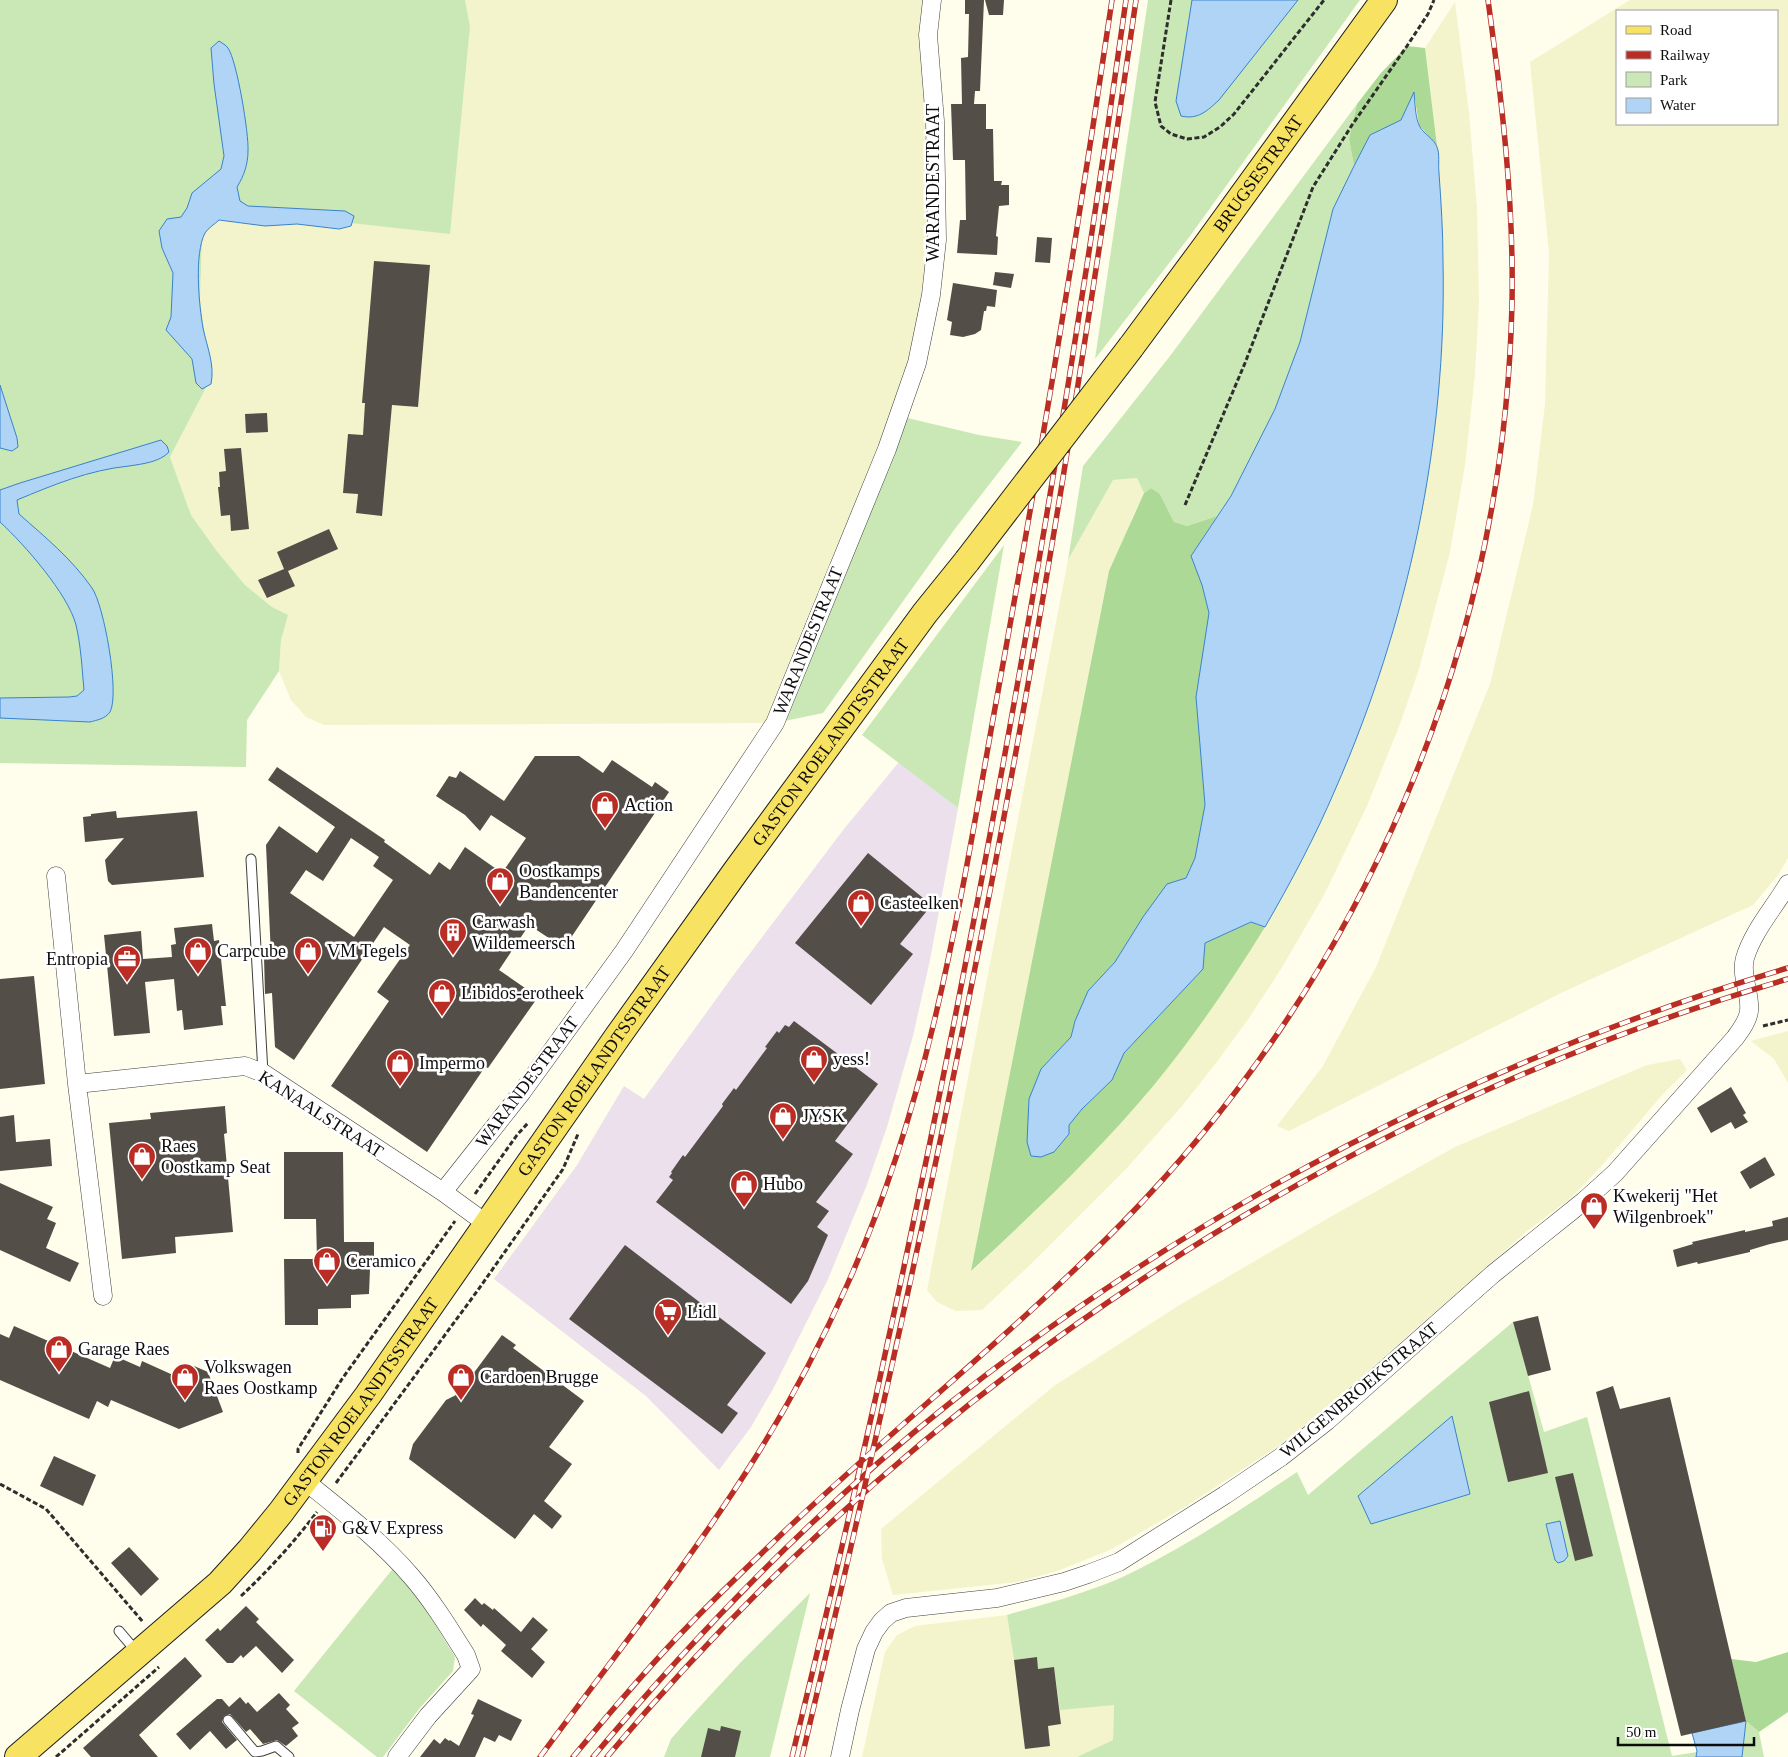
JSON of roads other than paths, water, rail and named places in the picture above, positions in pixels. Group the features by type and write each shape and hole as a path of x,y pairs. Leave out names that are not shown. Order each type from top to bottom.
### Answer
{"main road":[{"name":"BRUGSESTRAAT","path":"1131,347 1384,0"},
{"name":"GASTON ROELANDTSSTRAAT","path":"18,1757 220,1583 250,1550 305,1481 736,871 925,613 1131,347"}],"street":[{"name":"WARANDESTRAAT","path":"443,1192 522,1092 624,951 775,723 887,449 917,363 931,296 937,240 935,120 928,35 932,0"},
{"path":"56,876 77,1084 103,1296"},
{"name":"WILGENBROEKSTRAAT","path":"840,1757 866,1649 874,1632 882,1621 892,1613 906,1608 997,1598 1064,1582 1119,1562 1149,1544 1280,1457 1327,1421 1493,1274 1615,1173 1743,1026 1749,1012 1743,974 1744,959 1754,938 1788,884"},
{"name":"KANAALSTRAAT","path":"77,1084 245,1066 263,1073 488,1224"},
{"path":"305,1481 366,1531 408,1572 449,1628 466,1655 471,1669 428,1716 397,1757"}],"lane":[{"path":"251,859 263,1073"},
{"path":"119,1631 147,1645"},
{"path":"228,1720 255,1752 276,1746 290,1757"}],"water":[{"path":"1192,0 1298,0 1219,100 1202,114 1187,117 1181,116 1176,101"},
{"path":"219,41 227,47 235,67 247,130 247,161 244,174 237,187 240,201 248,206 345,211 354,216 351,226 339,229 297,224 265,226 219,220 206,231 199,253 198,280 201,318 211,363 212,377 211,384 202,389 196,383 192,359 166,330 171,317 173,273 162,248 159,231 167,219 181,217 187,208 192,193 221,169 224,156 211,48"},
{"path":"1414,92 1418,123 1422,130 1436,144 1438,153 1443,261 1443,329 1438,397 1430,464 1418,531 1383,663 1361,727 1319,825 1265,927 1251,922 1205,943 1203,969 1124,1053 1112,1080 1082,1109 1069,1125 1069,1134 1054,1152 1041,1157 1031,1156 1027,1142 1029,1099 1041,1069 1071,1037 1075,1021 1088,991 1115,962 1143,917 1167,884 1186,878 1195,858 1205,805 1196,697 1209,613 1202,585 1191,556 1231,496 1275,409 1300,342 1333,209 1370,135 1401,120"},
{"path":"0,385 17,438 18,447 12,451 0,448"},
{"path":"161,440 167,446 169,452 156,460 85,475 17,500 19,514 67,558 84,577 97,597 106,630 112,669 113,702 110,712 106,716 90,722 0,718 0,698 69,697 77,696 84,690 79,641 76,625 71,613 64,599 44,570 0,522 0,490"},
{"path":"1452,1416 1470,1494 1371,1524 1358,1496"},
{"path":"1560,1521 1568,1556 1564,1561 1558,1563 1555,1560 1546,1524"},
{"path":"1746,1721 1742,1757 1696,1757 1697,1751 1692,1733"}],"railway":[{"path":"540,1757 648,1613 726,1504 777,1422 826,1330 848,1283 876,1214 901,1144 939,1000 969,855 1042,443 1112,0"},
{"path":"792,1757 844,1539 892,1321 981,883 1059,442 1126,0"},
{"path":"802,1757 911,1280 994,869 1060,498 1136,0"},
{"path":"573,1757 660,1656 789,1527 1042,1301 1123,1222 1209,1126 1284,1023 1350,914 1405,800 1449,681 1482,558 1503,432 1512,304 1511,228 1506,152 1488,0"},
{"path":"593,1757 719,1616 854,1484 950,1403 1045,1331 1143,1264 1244,1202 1348,1145 1455,1093 1564,1046 1675,1004 1788,968"},
{"path":"607,1757 728,1623 857,1499 995,1385 1140,1281 1293,1188 1452,1106 1617,1036 1788,979"}],"place":[{"name":"Action","path":"605,829"},
{"name":"Oostkamps Bandencenter","path":"500,905"},
{"name":"Casteelken","path":"861,927"},
{"name":"Carwash Wildemeersch","path":"453,956"},
{"name":"Carpcube","path":"198,975"},
{"name":"VM Tegels","path":"308,975"},
{"name":"Entropia","path":"127,983"},
{"name":"Libidos-erotheek","path":"442,1017"},
{"name":"yess!","path":"814,1083"},
{"name":"Impermo","path":"400,1087"},
{"name":"JYSK","path":"783,1140"},
{"name":"Raes Oostkamp Seat","path":"142,1180"},
{"name":"Hubo","path":"744,1208"},
{"name":"Kwekerij \"Het Wilgenbroek\"","path":"1594,1230"},
{"name":"Ceramico","path":"327,1285"},
{"name":"Lidl","path":"668,1336"},
{"name":"Garage Raes","path":"59,1373"},
{"name":"Volkswagen Raes Oostkamp","path":"185,1401"},
{"name":"Cardoen Brugge","path":"461,1401"},
{"name":"G&V Express","path":"323,1552"}]}
